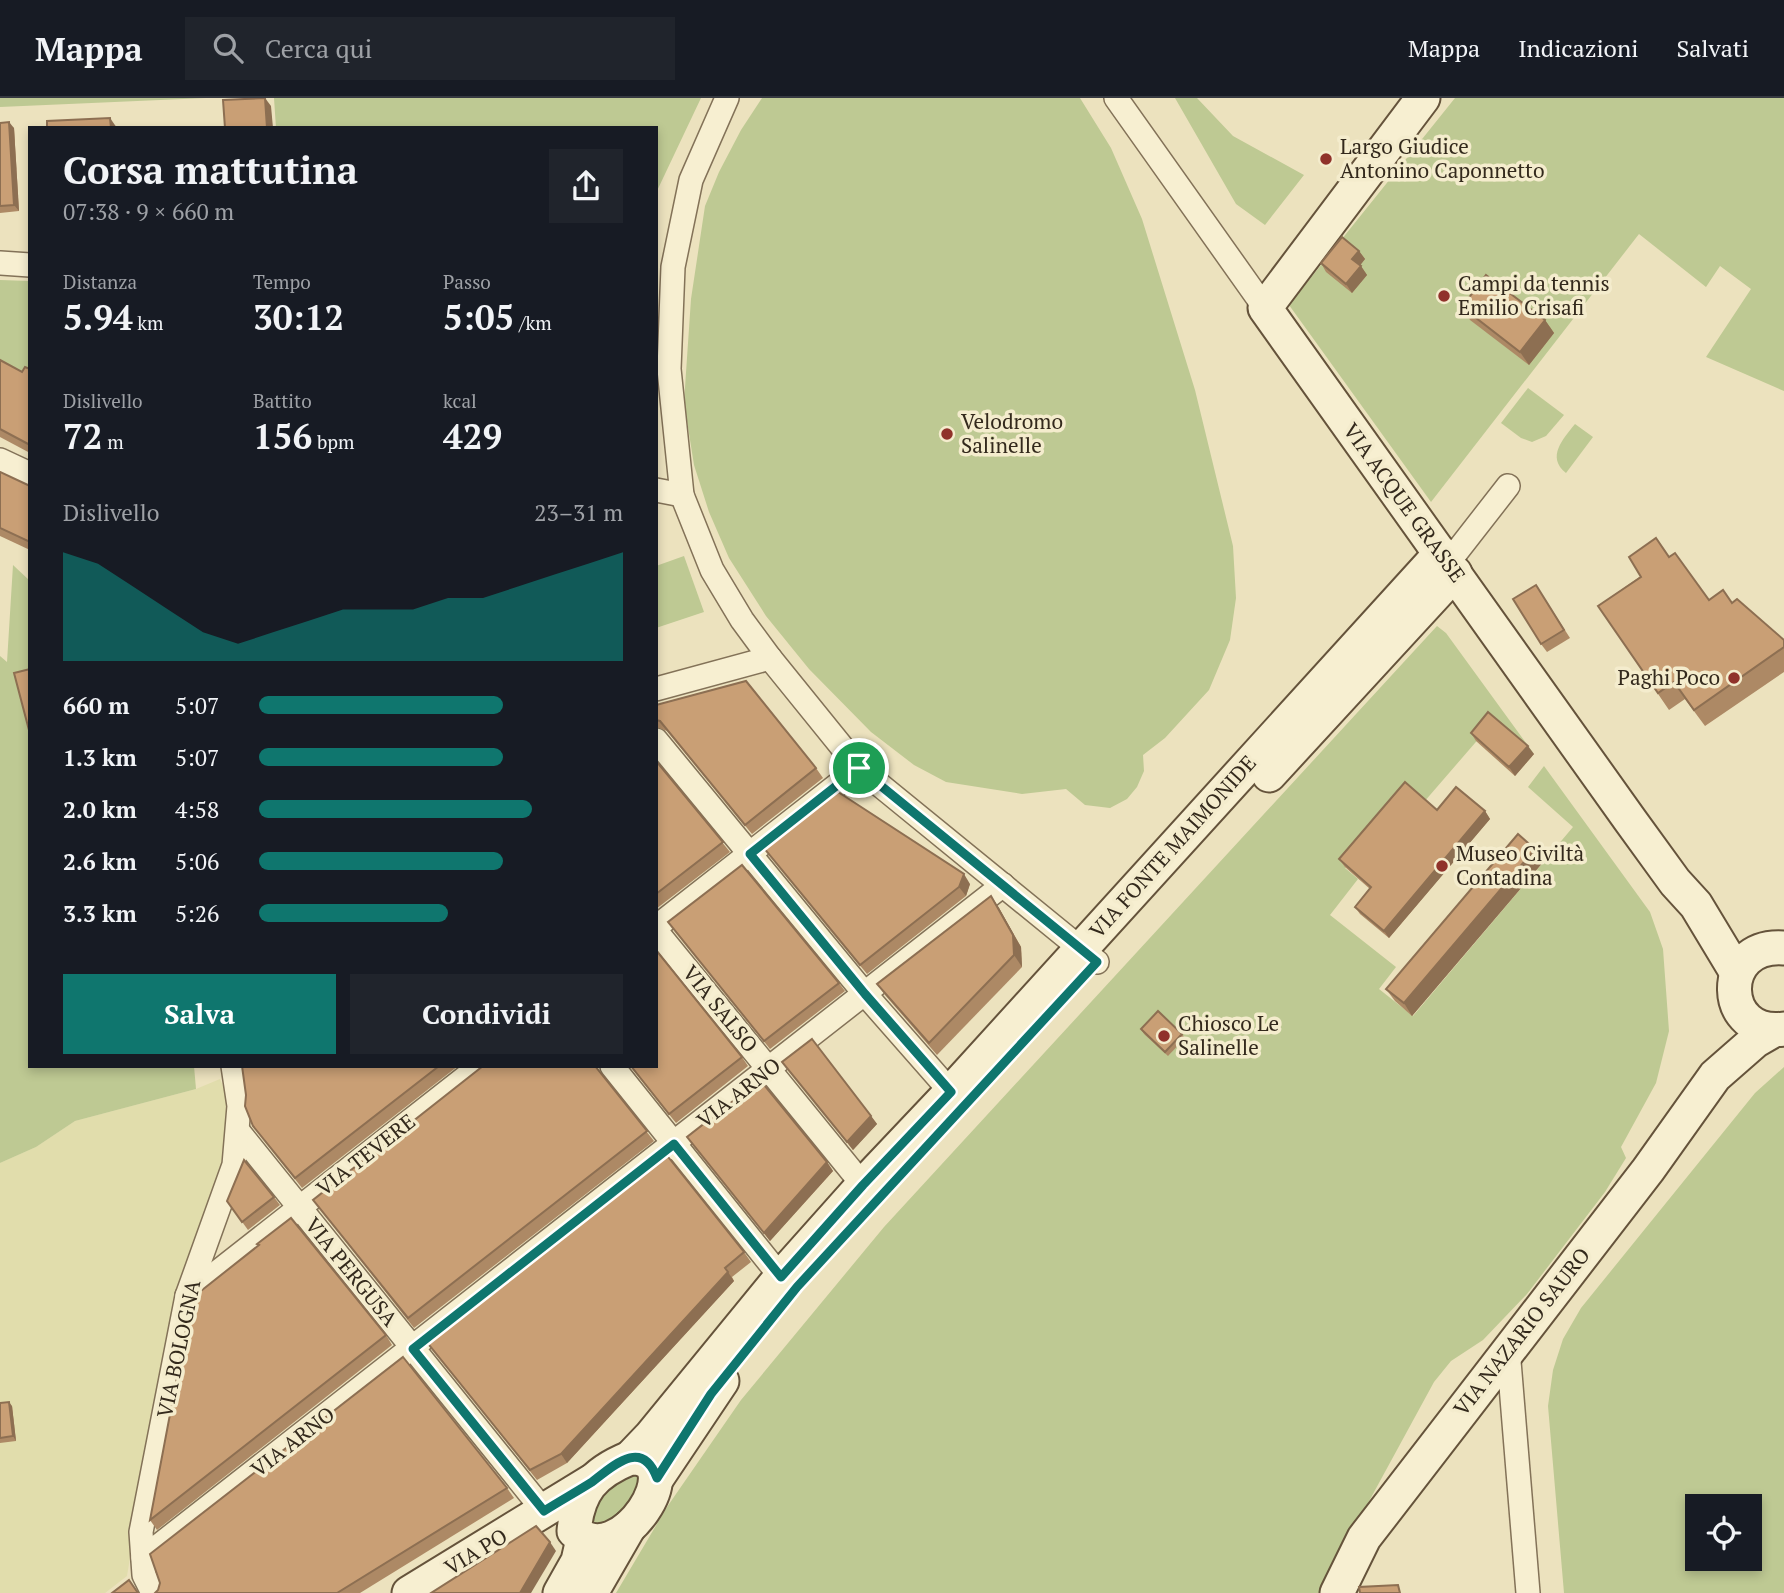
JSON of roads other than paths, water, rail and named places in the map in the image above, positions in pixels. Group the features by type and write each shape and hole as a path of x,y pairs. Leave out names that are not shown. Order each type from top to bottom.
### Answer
{"street":[{"path":"727,98 691,180 664,273 669,369 681,495 712,570 742,620 770,658 859,768 1089,955"},
{"name":"VIA ACQUE GRASSE","path":"1116,98 1660,861 1696,905"},
{"path":"1265,308 1423,98"},
{"path":"0,263 28,265"},
{"path":"0,460 28,473"},
{"name":"VIA FONTE MAIMONIDE","path":"657,1478 711,1394 797,1287 1089,955 1448,563 1508,486"},
{"path":"658,490 681,495"},
{"path":"658,688 770,658"},
{"path":"658,742 865,994 951,1092"},
{"path":"658,927 859,768"},
{"name":"VIA ARNO","path":"144,1558 1003,885"},
{"path":"1696,905 1730,929 1752,940 1780,948"},
{"path":"1696,905 1752,1023 1779,1030"},
{"name":"VIA SALSO","path":"658,932 863,1185"},
{"path":"1715,1076 1737,989 1752,954 1780,948"},
{"name":"VIA FONTE MAIMONIDE","path":"630,1458 781,1277 863,1185 951,1092 1089,955"},
{"path":"1715,1076 1755,1041 1779,1030"},
{"name":"VIA BOLOGNA","path":"153,1593 144,1575 141,1532 187,1296 234,1165 239,1107 233,1068"},
{"name":"VIA TEVERE","path":"187,1296 477,1068"},
{"path":"614,1068 781,1277"},
{"name":"VIA NAZARIO SAURO","path":"1342,1590 1364,1538 1648,1170 1715,1076"},
{"name":"VIA PERGUSA","path":"238,1131 544,1511"},
{"path":"1508,1349 1528,1593"},
{"path":"560,1593 578,1561 579,1535 576,1514 581,1497 592,1481 610,1466 630,1458 643,1458 652,1464 657,1478 653,1494 644,1511 629,1527 590,1593"},
{"name":"VIA PO","path":"409,1593 592,1481"},
{"path":"544,1511 579,1535 604,1542 629,1527"}],"place":[{"name":"Largo Giudice Antonino Caponnetto","path":"1326,159"},
{"name":"Campi da tennis Emilio Crisafi","path":"1444,296"},
{"name":"Velodromo Salinelle","path":"947,434"},
{"name":"Paghi Poco","path":"1734,678"},
{"name":"Museo Civiltà Contadina","path":"1442,866"},
{"name":"Chiosco Le Salinelle","path":"1164,1036"}]}
